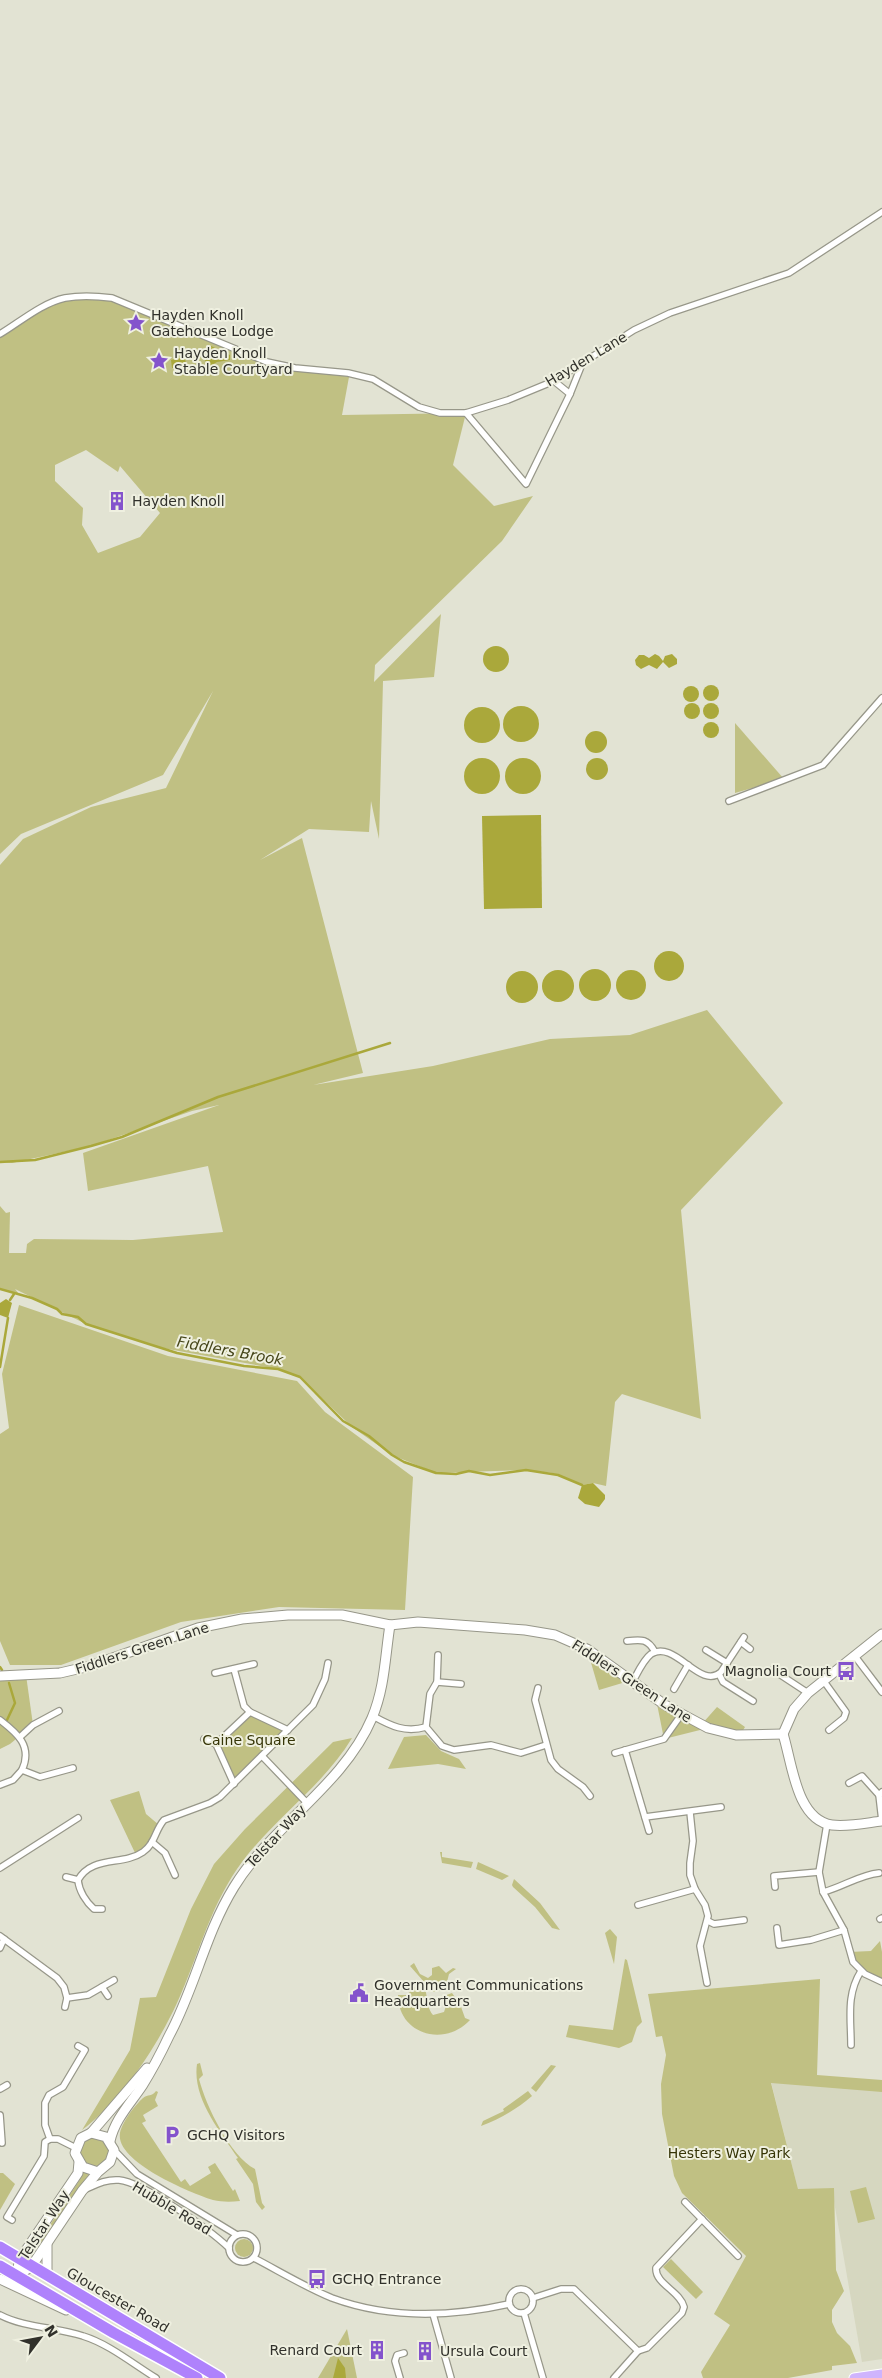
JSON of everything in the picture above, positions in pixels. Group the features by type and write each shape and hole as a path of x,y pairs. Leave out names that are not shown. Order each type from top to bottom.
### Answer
{"highway":[{"name":"Gloucester Road","path":"0,2247 220,2378"},
{"path":"0,2266 8,2279 197,2378"}],"main road":[{"path":"854,2378 882,2374"}],"street":[{"name":"Hayden Lane","path":"0,334 49,304 64,298 88,296 112,298 268,362 295,368 348,373 373,379 419,407 440,413 466,413 508,400 554,381 634,330 670,313 789,273 882,212"},
{"path":"466,413 526,484 570,394 582,363"},
{"path":"554,381 570,394"},
{"path":"729,801 823,765 882,698"},
{"name":"Fiddlers Green Lane","path":"0,1676 60,1673 90,1666 198,1628 242,1619 288,1615 342,1615 390,1625 418,1622 546,1633 587,1648 632,1683 681,1715 708,1728 736,1735 783,1734"},
{"name":"Telstar Way","path":"110,2141 117,2121 141,2087 178,2019 209,1934 243,1872 261,1850 348,1758 372,1716 386,1669 390,1625"},
{"path":"849,1783 862,1776 880,1794 882,1821 839,1825 827,1824 812,1816 804,1807 783,1734 794,1709 808,1693 882,1634"},
{"path":"627,1640 645,1640 651,1644 655,1652"},
{"path":"632,1683 646,1660 655,1652 669,1653 706,1676 719,1674 742,1640 750,1649"},
{"path":"706,1650 727,1663"},
{"path":"438,1655 437,1682 430,1694 426,1727 442,1746 454,1750 490,1745 521,1753 546,1746"},
{"path":"854,1655 882,1692"},
{"path":"78,1880 83,1873 93,1866 136,1856 146,1850 164,1820 215,1801 313,1705 325,1679 328,1663"},
{"path":"215,1673 254,1664"},
{"path":"674,1690 688,1665"},
{"path":"234,1668 244,1706 250,1712 288,1730"},
{"path":"773,1670 808,1693"},
{"path":"719,1674 723,1682 753,1700"},
{"path":"823,1680 846,1712 844,1718 829,1730"},
{"path":"437,1682 460,1684"},
{"path":"538,1688 535,1700 546,1746 553,1763 578,1783 590,1796"},
{"path":"216,1744 250,1712"},
{"path":"615,1753 664,1738 681,1715"},
{"path":"20,1737 33,1725 55,1716"},
{"path":"372,1716 390,1726 405,1730 426,1727"},
{"path":"0,1720 20,1737 26,1755 22,1770 13,1780 0,1785"},
{"path":"204,1740 216,1744 234,1784"},
{"path":"625,1750 649,1831"},
{"path":"262,1756 307,1803"},
{"path":"22,1770 40,1777 74,1768"},
{"path":"64,1772 67,1780"},
{"path":"645,1817 721,1807"},
{"path":"690,1812 693,1836 690,1869 695,1889 705,1905 708,1921 702,1933 700,1946 707,1983"},
{"path":"0,1868 78,1818"},
{"path":"827,1824 819,1872 824,1892 844,1930 850,1957 861,1970 882,1982"},
{"path":"152,1842 165,1853 175,1875"},
{"path":"775,1887 774,1876 819,1872"},
{"path":"824,1892 868,1874 879,1873"},
{"path":"66,1878 78,1880"},
{"path":"78,1880 88,1904 94,1909 102,1909"},
{"path":"638,1906 695,1889"},
{"path":"708,1921 714,1924 744,1920"},
{"path":"777,1928 779,1946 811,1940 844,1930"},
{"path":"0,1948 2,1937 58,1978 64,1987 67,1998 65,2006"},
{"path":"851,2045 850,2001 853,1985 861,1970"},
{"path":"67,1998 88,1996 114,1980"},
{"path":"102,1987 108,1996"},
{"path":"50,2139 45,2125 45,2103 49,2095 63,2087 85,2050 78,2046"},
{"name":"Telstar Way","path":"91,2133 160,2053"},
{"path":"0,2089 7,2085"},
{"path":"0,2115 2,2143"},
{"path":"91,2133 102,2134 110,2141 114,2150 110,2162 98,2172 83,2167 79,2162 76,2148 81,2138 91,2133"},
{"path":"12,2220 8,2216 44,2156 45,2142 50,2139 58,2139 76,2148"},
{"name":"Hubble Road","path":"114,2150 137,2174 237,2235"},
{"name":"Telstar Way","path":"8,2279 78,2173 79,2162"},
{"name":"Telstar Way","path":"8,2279 31,2267 82,2191 98,2172"},
{"name":"Hubble Road","path":"82,2191 112,2180 134,2184 214,2234 229,2248"},
{"path":"685,2202 738,2256"},
{"path":"614,2378 638,2351 647,2348 683,2311 683,2302 658,2276 656,2268 702,2219"},
{"path":"245,2234 254,2239 258,2247 254,2258 248,2262 236,2261 231,2255 229,2248 231,2240 237,2235 245,2234"},
{"path":"47,2243 45,2264 47,2276"},
{"path":"254,2258 332,2297 369,2308 433,2314 482,2310 509,2304"},
{"path":"0,2274 8,2279"},
{"path":"532,2298 566,2288 574,2289 638,2351"},
{"path":"518,2290 525,2290 532,2298 531,2309 524,2313 517,2313 509,2304 512,2294 518,2290"},
{"path":"524,2313 543,2378"},
{"path":"433,2314 451,2378"},
{"path":"0,2315 20,2323 85,2337 101,2344 156,2378"},
{"path":"400,2378 394,2361 397,2355 404,2353"}],"shaded area":[{"path":"209,345 230,355 230,360 217,362 210,366 205,361"},
{"path":"185,359 186,363 190,365 189,370 183,370 179,367 172,368 171,360"},
{"path":"496,646 505,650 509,659 505,668 496,672 487,668 483,659 487,650"},
{"path":"655,654 663,661 665,656 672,654 677,659 677,664 669,668 663,662 657,669 649,665 641,669 636,665 635,660 639,655 649,658"},
{"path":"711,685 719,693 711,701 703,693"},
{"path":"691,686 699,694 691,702 683,694"},
{"path":"692,703 700,711 692,719 684,711"},
{"path":"711,703 719,711 711,719 703,711"},
{"path":"521,706 528,707 534,711 538,717 538,731 534,737 528,741 521,742 514,741 508,737 504,731 503,724 504,717 508,711 514,707"},
{"path":"482,707 489,708 495,712 499,718 499,732 495,738 489,742 482,743 475,742 469,738 465,732 464,725 465,718 469,712 475,708"},
{"path":"711,722 719,730 711,738 703,730"},
{"path":"596,731 606,738 607,742 600,752 596,753 586,746 585,742 592,732"},
{"path":"482,758 489,759 495,763 499,769 499,783 495,789 489,793 482,794 475,793 469,789 465,783 464,776 465,769 469,763 475,759"},
{"path":"523,758 530,759 536,763 540,769 540,783 536,789 530,793 523,794 516,793 510,789 506,783 505,776 506,769 510,763 516,759"},
{"path":"597,758 607,765 608,769 601,779 597,780 587,773 586,769 593,759"},
{"path":"541,815 542,908 484,909 482,816"},
{"path":"669,951 680,955 684,966 680,977 669,981 658,977 654,966 658,955"},
{"path":"595,969 606,974 611,985 606,996 595,1001 584,996 579,985 584,974"},
{"path":"558,970 569,975 574,986 569,997 558,1002 547,997 542,986 547,975"},
{"path":"631,970 642,974 646,985 642,996 631,1000 620,996 616,985 620,974"},
{"path":"522,971 533,976 538,987 533,998 522,1003 511,998 506,987 511,976"},
{"path":"6,1299 12,1303 8,1318 0,1315 0,1303"},
{"path":"593,1483 605,1495 605,1499 599,1507 585,1504 578,1498 582,1485"},
{"path":"882,2080 882,2359 862,2362 832,2190 798,2189 771,2082"},
{"path":"338,2358 345,2368 346,2378 333,2378"}],"green space":[{"path":"64,298 112,298 267,362 349,377 342,415 466,413 453,465 494,506 533,496 502,541 375,665 374,682 441,614 434,677 383,681 379,839 371,801 369,832 309,829 260,860 302,838 363,1073 313,1085 433,1066 550,1039 630,1035 707,1010 783,1103 681,1210 701,1419 622,1394 615,1402 606,1486 593,1483 582,1485 552,1473 526,1470 436,1473 392,1455 352,1427 300,1377 278,1369 157,1347 86,1324 15,1289 19,1294 0,1289 0,1206 6,1213 10,1212 9,1253 26,1253 27,1244 34,1239 133,1240 223,1232 208,1166 88,1191 83,1153 219,1105 192,1111 91,1146 12,1163 0,1162 0,865 23,839 91,807 166,788 213,691 163,775 21,834 0,854 0,335","holes":["86,450 118,472 120,466 160,513 140,537 98,553 82,525 83,508 55,481 55,465"]},
{"path":"735,723 784,779 735,793"},
{"path":"19,1305 168,1356 297,1381 325,1412 413,1477 405,1610 279,1607 181,1622 61,1665 10,1665 0,1641 0,1434 9,1428 2,1374"},
{"path":"587,1649 629,1681 599,1690"},
{"path":"26,1675 33,1725 10,1744 0,1749 0,1676"},
{"path":"656,1699 701,1725 717,1707 745,1727 740,1735 708,1728 664,1739"},
{"name":"Caine Square","path":"250,1712 288,1730 234,1784 216,1744"},
{"path":"426,1735 441,1751 459,1759 466,1769 438,1764 388,1769 404,1737"},
{"path":"352,1738 326,1773 265,1835 237,1869 218,1902 177,2003 159,2038 137,2072 111,2104 82,2130 130,2050 140,1998 156,1997 191,1909 214,1864 245,1829 333,1742"},
{"path":"139,1791 146,1814 159,1825 152,1842 136,1855 110,1800"},
{"path":"440,1852 442,1852 442,1857 473,1862 471,1868 442,1863"},
{"path":"478,1862 509,1876 502,1880 476,1869"},
{"path":"514,1879 540,1903 560,1930 552,1928 535,1907 513,1887"},
{"path":"610,1929 617,1937 614,1964 605,1933"},
{"path":"880,1941 882,1982 865,1974 849,1952 871,1951"},
{"path":"625,1959 627,1960 642,2022 637,2027 632,2042 619,2048 566,2037 569,2025 613,2030"},
{"path":"414,1963 420,1974 428,1978 432,1975 432,1968 439,1966 446,1973 453,1968 456,1969 449,1974 447,1982 450,1989 433,1992 410,1966"},
{"name":"Hesters Way Park","path":"820,1979 817,2075 882,2080 882,2092 771,2083 798,2189 834,2188 836,2270 844,2291 832,2310 832,2322 837,2333 850,2346 857,2363 832,2366 832,2370 788,2378 703,2378 701,2372 730,2325 714,2314 746,2256 682,2193 674,2176 662,2114 661,2084 666,2055 662,2036 656,2037 648,1994"},
{"path":"420,1981 425,1989 430,2011 433,2015 444,2012 446,2006 443,2001 444,1996 452,1993 460,2004 465,2018 470,2020 459,2029 436,2035 424,2033 414,2027 406,2019 400,2008 398,1995 407,1995"},
{"path":"200,2063 203,2075 199,2079 213,2116 228,2142 246,2163 255,2169 262,2203 265,2207 262,2210 256,2202 253,2184 203,2102 197,2077 197,2064"},
{"path":"551,2065 556,2066 536,2092 531,2088"},
{"path":"156,2091 158,2092 155,2100 158,2106 143,2115 146,2121 142,2123 181,2182 185,2179 190,2186 211,2173 208,2167 215,2163 233,2191 235,2189 240,2201 226,2202 213,2200 188,2191 156,2175 129,2155 122,2144 120,2133 123,2124 140,2101"},
{"path":"528,2091 532,2096 520,2105 502,2117 481,2126 483,2121 504,2111 503,2109"},
{"path":"95,2138 105,2142 109,2152 105,2162 95,2166 85,2162 81,2152 85,2142"},
{"path":"83,2172 89,2174 41,2245 38,2243"},
{"path":"0,2173 3,2173 15,2184 0,2210"},
{"path":"866,2187 875,2219 858,2223 850,2191"},
{"path":"244,2239 250,2242 253,2248 250,2254 244,2257 238,2254 235,2248 238,2242"},
{"path":"671,2259 703,2292 696,2299 663,2267"},
{"path":"347,2329 357,2378 318,2378"}],"waterway":[{"path":"0,1162 35,1160 122,1137 218,1097 390,1043"},
{"name":"Fiddlers Brook","path":"0,1289 32,1298 57,1309 62,1314 78,1317 86,1324 177,1353 244,1366 278,1369 300,1377 343,1421 369,1436 392,1455 404,1462 436,1473 456,1474 469,1471 490,1475 526,1470 558,1475 582,1485"},
{"path":"10,1300 14,1294"},
{"path":"0,1367 8,1318"},
{"path":"7,1720 15,1703 9,1683"}],"place":[{"name":"Hayden Knoll Gatehouse Lodge","path":"136,323"},
{"name":"Hayden Knoll Stable Courtyard","path":"159,361"},
{"name":"Hayden Knoll","path":"117,501"},
{"name":"Magnolia Court","path":"846,1671"},
{"name":"Government Communications Headquarters","path":"359,1993"},
{"name":"GCHQ Visitors","path":"172,2135"},
{"name":"GCHQ Entrance","path":"317,2279"},
{"name":"Renard Court","path":"377,2350"},
{"name":"Ursula Court","path":"425,2351"}]}
